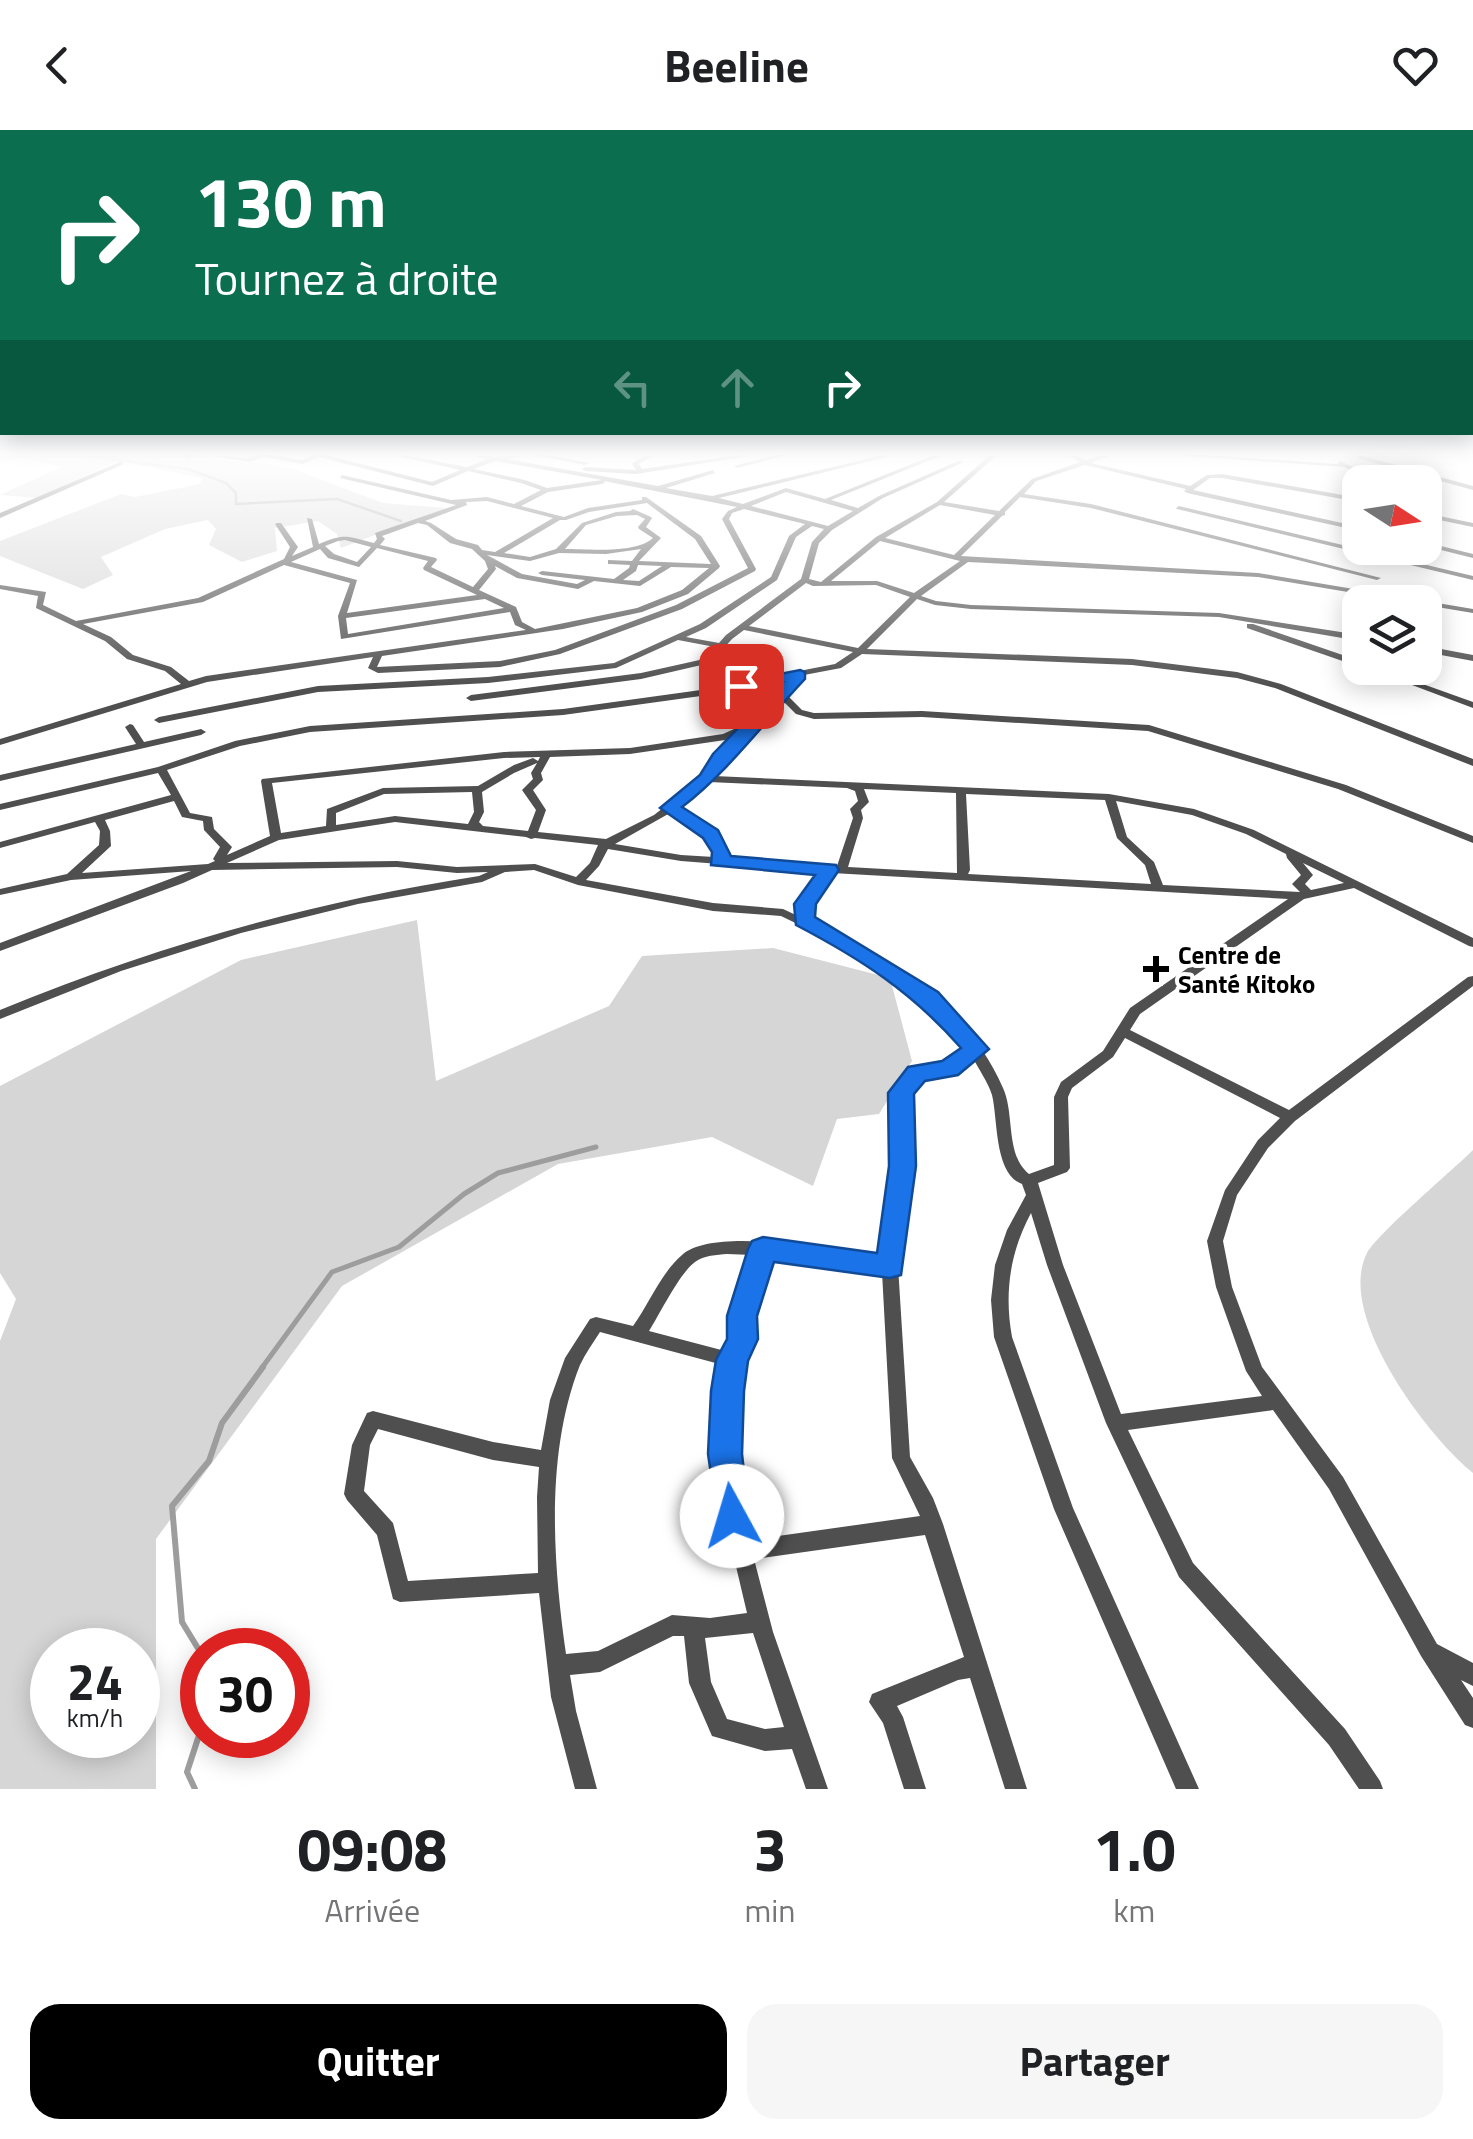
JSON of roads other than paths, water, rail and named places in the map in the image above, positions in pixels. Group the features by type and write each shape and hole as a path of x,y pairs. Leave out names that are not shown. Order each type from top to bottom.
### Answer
{"street":[{"path":"284,532 294,547 285,560"},
{"path":"314,532 318,545 331,556 356,566 380,540 377,536 386,532"},
{"path":"440,532 481,552 527,560 558,551 652,545"},
{"path":"498,553 531,532"},
{"path":"558,551 576,532"},
{"path":"636,566 636,558 657,538 648,532"},
{"path":"691,532 716,566"},
{"path":"378,656 372,668 378,670 500,664 573,648 614,627 679,607 752,569 732,532"},
{"path":"160,720 318,689 464,682 611,666 680,638 774,578 798,532"},
{"path":"471,698 636,676 707,660 742,627 805,580 816,542 824,532"},
{"path":"823,584 890,532"},
{"path":"0,807 161,770 238,743 310,729 526,714 667,696 838,666 860,651 985,532"},
{"path":"1196,532 1377,578"},
{"path":"1281,532 1473,578"},
{"path":"76,623 200,600 338,538 433,560 427,568 512,609 518,623 534,630"},
{"path":"879,539 961,558 1258,575 1473,610"},
{"path":"1442,548 1473,556"},
{"path":"611,562 619,549"},
{"path":"475,590 492,569 481,552"},
{"path":"585,570 588,552"},
{"path":"285,560 354,582 342,616 346,636 512,609"},
{"path":"488,560 510,570 578,587 594,578 642,584 670,564"},
{"path":"510,570 585,570 611,562 636,566 716,566"},
{"path":"616,580 636,566"},
{"path":"0,742 188,685 249,671 378,656 663,603 697,585 716,566"},
{"path":"585,570 594,578"},
{"path":"805,580 823,584 860,582 970,607 1219,615 1342,635"},
{"path":"0,586 43,594 39,606 108,638 130,657 168,669 188,685"},
{"path":"342,616 486,596"},
{"path":"1219,615 1342,658"},
{"path":"742,627 860,651 1132,662 1237,675 1278,686 1473,763"},
{"path":"680,638 722,646"},
{"path":"573,648 636,676 667,696"},
{"path":"1442,653 1473,658"},
{"path":"578,882 596,864 606,844 658,818 707,779 720,758 800,675"},
{"path":"464,682 461,685 471,698 469,714 475,718"},
{"path":"1418,685 1473,705"},
{"path":"517,692 526,714"},
{"path":"782,695 799,712 814,716 922,714 1149,728 1342,787 1473,840"},
{"path":"130,727 141,745"},
{"path":"0,778 202,732"},
{"path":"276,837 266,782 504,756 630,752 744,735"},
{"path":"330,830 331,811 382,792 480,788 495,784 504,771 541,757"},
{"path":"531,836 541,810 528,790 538,780 541,757"},
{"path":"161,770 186,815 208,819 209,830 226,847 210,865"},
{"path":"707,779 1109,798 1194,812 1286,850 1473,943"},
{"path":"804,920 805,904 835,870 858,818 855,808 864,802 859,789 844,786"},
{"path":"480,788 479,812 473,824 482,830"},
{"path":"960,790 964,870 960,878"},
{"path":"0,845 177,796"},
{"path":"1109,798 1122,838 1150,864 1158,888"},
{"path":"670,808 712,835 722,852 718,861"},
{"path":"71,877 105,846 105,831 98,817"},
{"path":"658,818 690,819"},
{"path":"0,947 179,882 276,837 390,820 718,861 835,870 1304,895 1354,885"},
{"path":"1286,850 1306,875 1298,884 1304,895"},
{"path":"0,892 71,877 210,865 309,863 456,870 535,867 578,882 804,920 853,946 930,998 976,1049 998,1091 1010,1162 1031,1189 1115,1423 1186,1570 1336,1737 1372,1789"},
{"path":"0,1015 126,966 287,915 482,879 502,869 535,867"},
{"path":"1188,1789 1064,1509 1003,1337 999,1320 1005,1251 1031,1189 1062,1168 1062,1097 1066,1085 1108,1054 1135,1012 1157,994 1304,895"},
{"path":"1473,980 1290,1118 1247,1165 1230,1194 1215,1241 1235,1320 1254,1371 1336,1484 1428,1649 1473,1718"},
{"path":"1122,1030 1290,1118"},
{"path":"976,1049 949,1069 917,1074 901,1093 903,1166 890,1266 900,1458 933,1524 1016,1789"},
{"path":"637,1334 691,1256 720,1247 890,1266"},
{"path":"763,1249 742,1316 740,1352 732,1360 725,1454 740,1551 759,1622 817,1789"},
{"path":"586,1789 558,1666 550,1582 547,1460 552,1417 566,1377 592,1327 637,1334 732,1360"},
{"path":"1115,1423 1275,1402"},
{"path":"547,1460 373,1419 361,1446 354,1494 386,1530 400,1592 550,1582"},
{"path":"740,1551 933,1524"},
{"path":"558,1666 600,1661 672,1626 759,1622"},
{"path":"693,1626 700,1683 720,1728 765,1740 799,1737"},
{"path":"1428,1649 1473,1675"},
{"path":"915,1789 892,1717 880,1702 958,1669 978,1666"}],"waterway":[{"path":"261,1369 332,1272 399,1247 464,1194 498,1173 596,1147"},
{"path":"186,1628 172,1506 209,1461 222,1423 263,1367"},
{"path":"192,1758 187,1772 195,1789"}],"place":[{"name":"Centre de Santé Kitoko","path":"1156,969"}]}
